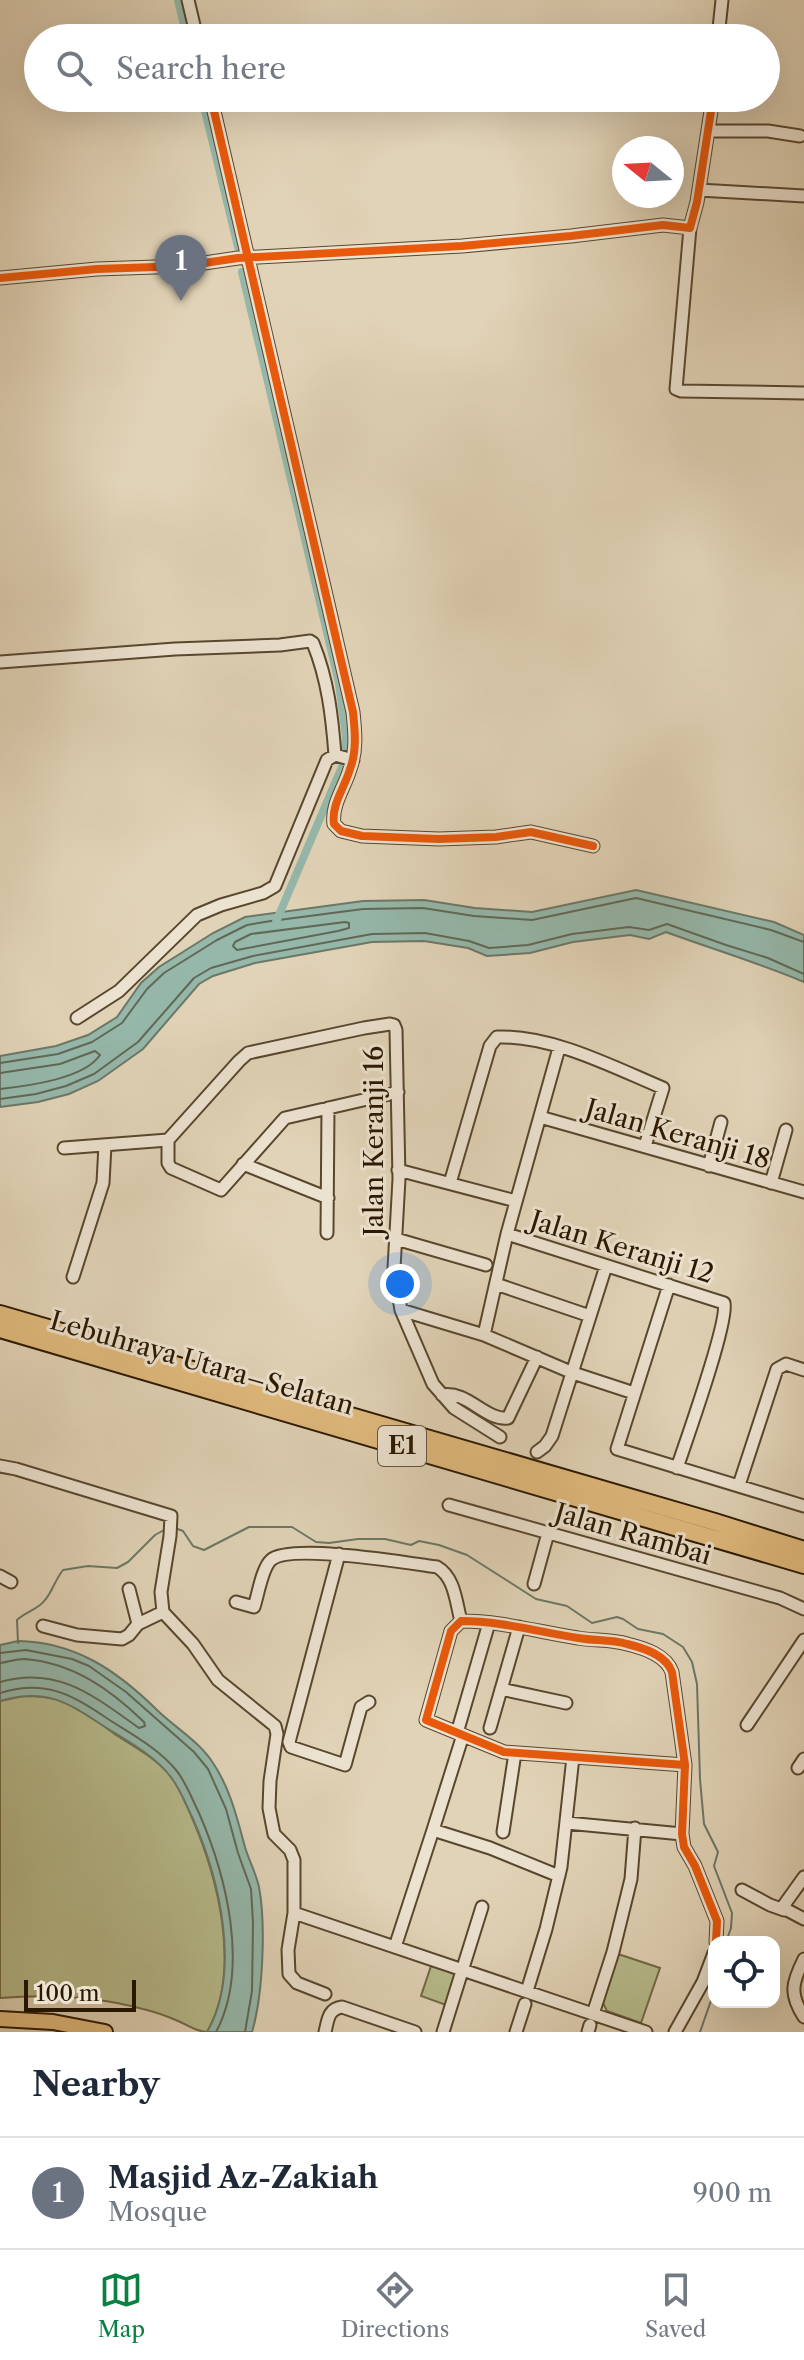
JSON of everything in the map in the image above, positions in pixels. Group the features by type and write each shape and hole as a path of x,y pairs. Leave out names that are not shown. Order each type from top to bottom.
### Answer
{"highway":[{"name":"Lebuhraya Utara–Selatan","path":"0,1314 804,1550"},
{"name":"Lebuhraya Utara–Selatan","path":"0,1329 804,1565"}],"main road":[{"path":"0,2019 53,2022 105,2032"}],"street":[{"path":"188,0 194,24"},
{"path":"719,24 722,0"},
{"path":"214,112 353,712 355,734 343,757 334,824 341,831 362,836 439,839 541,833 593,846"},
{"path":"711,112 690,228 676,389 804,393"},
{"path":"708,131 768,131 800,136"},
{"path":"699,190 804,196"},
{"path":"0,278 97,269 184,266 247,258 462,246 663,225 690,228"},
{"path":"0,662 175,649 288,645 310,641 327,686 343,757"},
{"path":"77,1018 119,991 197,915 275,886 325,766 330,757 343,757"},
{"name":"Jalan Keranji 16","path":"168,1140 248,1053 394,1025 398,1092 394,1268 401,1310 433,1384 442,1395"},
{"path":"450,1183 490,1046 494,1039 500,1037 526,1039 590,1057 663,1088 645,1146"},
{"path":"484,1335 507,1234 559,1048"},
{"path":"64,1148 168,1140 168,1163 171,1168 221,1190 285,1118 398,1092"},
{"path":"327,1233 328,1108"},
{"name":"Jalan Keranji 18","path":"540,1117 804,1192"},
{"path":"709,1166 721,1122"},
{"path":"771,1183 786,1130"},
{"path":"73,1277 103,1183 105,1145"},
{"path":"243,1164 328,1198"},
{"path":"398,1170 516,1201"},
{"name":"Jalan Keranji 12","path":"507,1234 724,1303 718,1338 677,1468"},
{"path":"396,1239 486,1265"},
{"path":"537,1452 552,1436 606,1266"},
{"path":"496,1284 590,1316"},
{"path":"669,1285 617,1445 619,1450 804,1506"},
{"path":"401,1310 484,1335 573,1373 634,1393"},
{"path":"500,1437 454,1408 442,1395 456,1395 497,1418 508,1418 537,1357"},
{"path":"739,1485 777,1369 786,1364 804,1370"},
{"path":"0,1466 172,1518 161,1592 163,1612 193,1644 218,1680 275,1726 277,1734 269,1808 274,1834 293,1855 294,1913 288,1950 289,1974 297,1983 325,1994"},
{"name":"Jalan Rambai","path":"449,1505 780,1598 804,1609"},
{"path":"534,1584 548,1533"},
{"path":"339,1554 289,1742 295,1749 345,1765 361,1707 369,1702"},
{"path":"236,1602 254,1607 267,1564 279,1555 339,1554 437,1567 450,1580 461,1621"},
{"path":"129,1589 138,1624"},
{"path":"43,1626 70,1634 118,1640 129,1635 138,1624 163,1612"},
{"path":"685,1765 504,1752 426,1720 451,1631 461,1621 519,1627 625,1643 667,1661 672,1672 685,1765 684,1847 717,1921 716,1936"},
{"path":"395,1947 433,1830 489,1623"},
{"path":"490,1728 519,1627"},
{"path":"747,1725 804,1640"},
{"path":"501,1689 566,1703"},
{"path":"503,1832 515,1753"},
{"path":"516,2032 559,1876 573,1757"},
{"path":"567,1823 682,1834"},
{"path":"590,2024 613,1952 631,1879 635,1828"},
{"path":"433,1830 490,1848 559,1876"},
{"path":"785,1908 786,1900 804,1877"},
{"path":"742,1890 804,1919"},
{"path":"443,2032 482,1907"},
{"path":"294,1913 463,1970 590,2024 646,2032"},
{"path":"804,1959 793,1987 795,2000 804,2017"},
{"path":"675,2032 708,1969"},
{"path":"325,2032 330,2013 342,2007 415,2032"}],"green space":[{"path":"23,1696 54,1699 82,1711 158,1763 179,1788 209,1864 222,1922 225,1952 223,1980 218,2007 207,2032 156,2013 108,2001 54,1996 0,1998 0,1701"},
{"path":"618,1954 660,1968 641,2023 607,2011 603,2003"},
{"path":"432,1963 457,1971 446,2005 421,1996"}],"water":[{"path":"636,890 774,922 804,935 804,982 666,932 649,939 630,935 573,942 530,953 487,956 468,948 424,941 372,942 255,963 213,976 199,984 143,1049 98,1081 69,1094 0,1107 0,1056 56,1046 88,1035 117,1017 141,983 159,967 245,917 363,901 424,900 532,912"},
{"path":"18,1641 58,1647 110,1671 194,1741 219,1773 258,1882 261,1903 261,1980 252,2032 207,2032 218,2008 223,1982 223,1925 203,1843 177,1786 147,1754 66,1703 29,1696 0,1701 0,1645"}],"waterway":[{"path":"178,0 184,24"},
{"path":"205,112 238,247"},
{"path":"242,272 339,683 346,737 344,762 276,922"},
{"path":"175,1528 183,1531 193,1546 204,1550 249,1527 292,1527 316,1542 385,1539 411,1545 419,1541 439,1545 467,1555 536,1599 567,1606 592,1623 617,1617 638,1629 663,1634 683,1647 692,1662 697,1684 704,1824 718,1852 714,1866 732,1913 728,1936"},
{"path":"18,1643 17,1620 42,1603 63,1570 88,1566 117,1568 164,1530"},
{"path":"700,2032 708,2008"}],"cycle path":[{"path":"214,112 353,712 354,755 336,803 334,824 341,831 362,836 439,839 531,832 593,846"},
{"path":"0,278 97,269 184,266 238,258 462,246 663,225 690,228 711,112"},
{"path":"461,1621 476,1621 621,1642 660,1657 672,1672 685,1765 504,1752 426,1720 451,1631 461,1621"},
{"path":"685,1765 684,1847 717,1921 716,1936"}],"place":[{"name":"Masjid Az-Zakiah","path":"181,301"}]}
